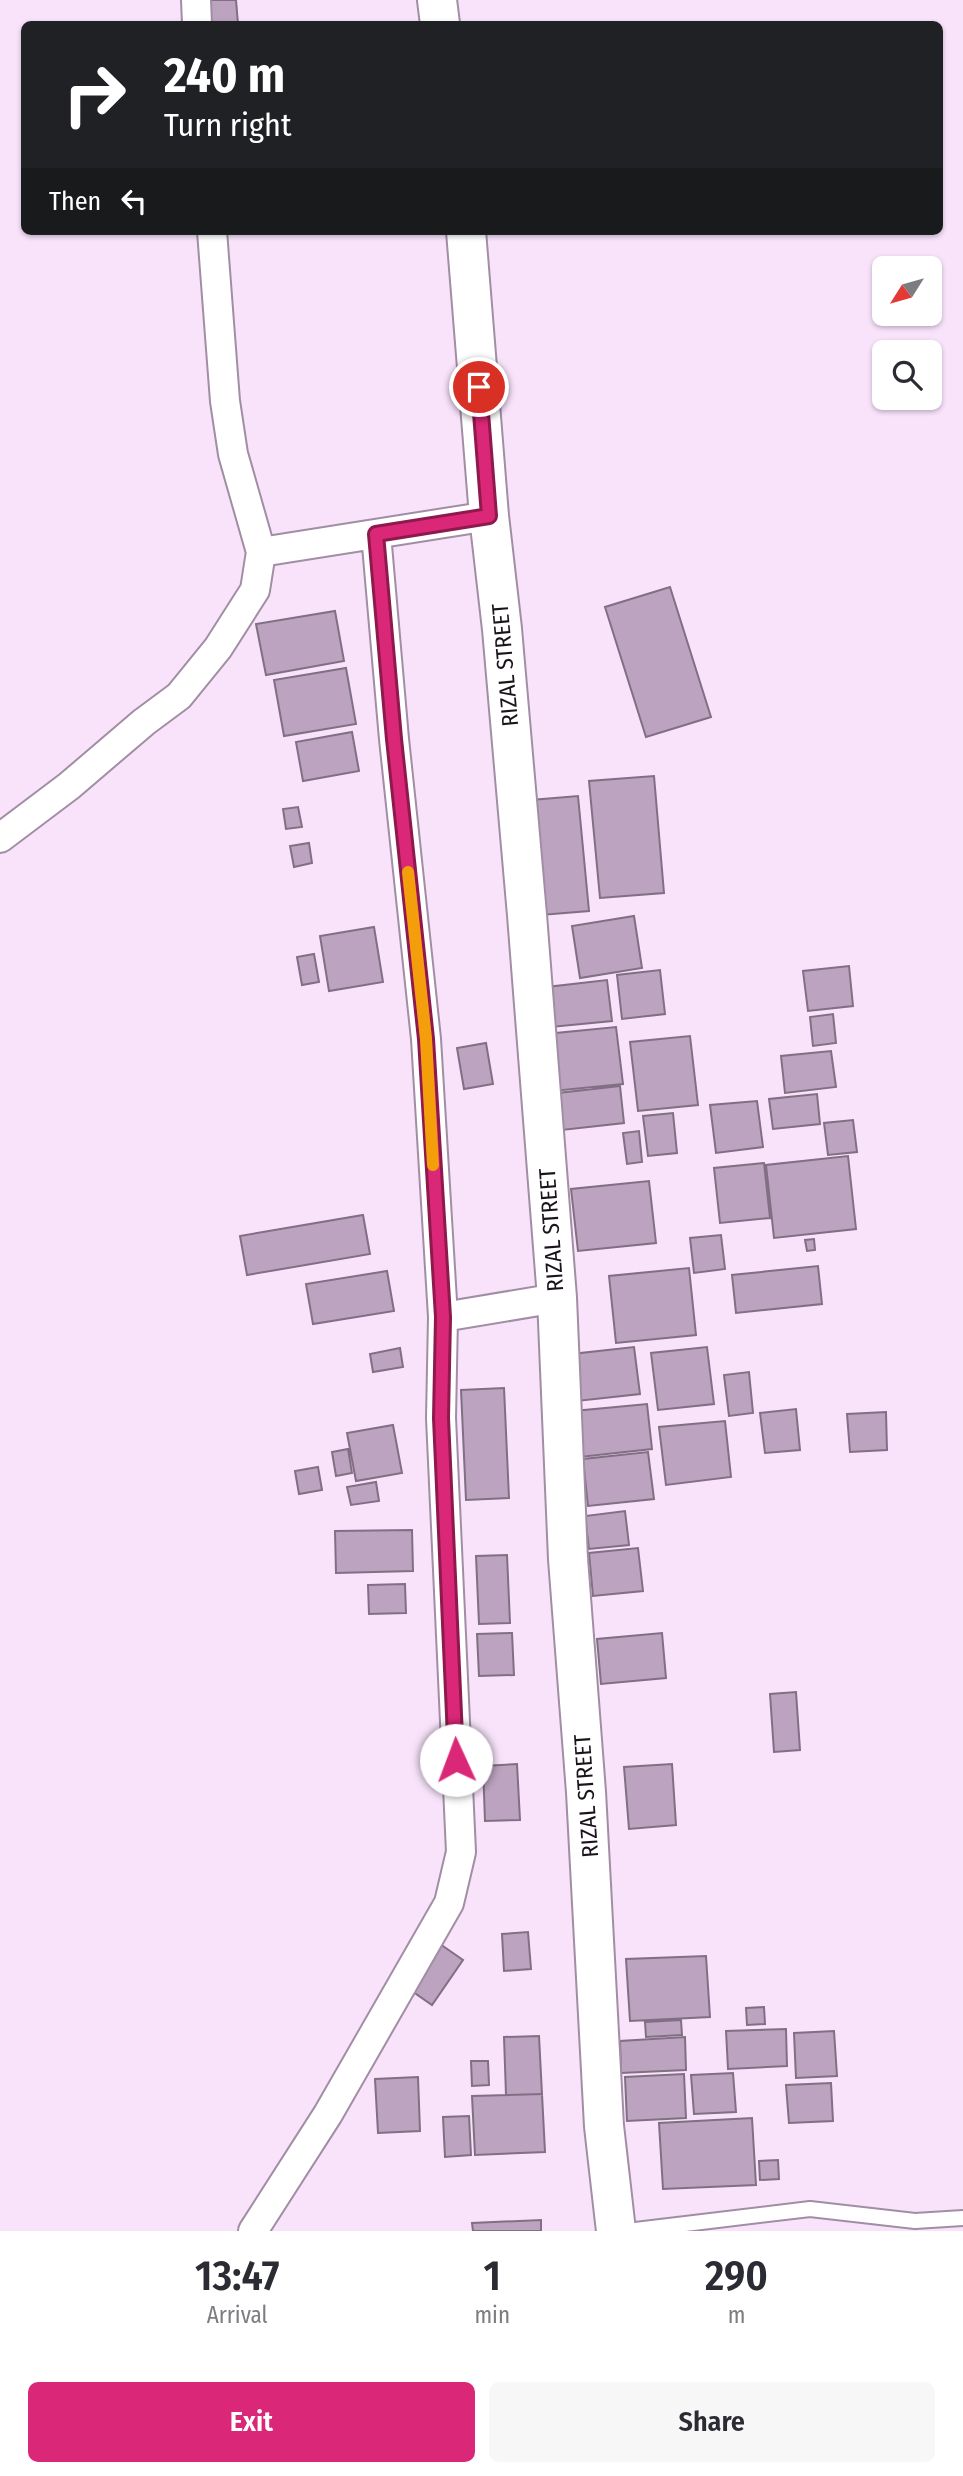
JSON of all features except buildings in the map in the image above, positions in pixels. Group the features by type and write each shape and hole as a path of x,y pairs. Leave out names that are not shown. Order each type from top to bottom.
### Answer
{"main road":[{"path":"438,0 440,21"},
{"name":"RIZAL STREET","path":"466,235 489,516 520,833 557,1298 568,1559 586,1792 604,2126 616,2231"}],"street":[{"path":"195,0 197,21"},
{"path":"0,838 69,786 178,696 218,648 255,590 261,552 233,454 225,401 212,235"},
{"path":"261,552 489,516"},
{"path":"253,2231 328,2114 449,1903 461,1852 441,1418 443,1317 426,1039 394,739 376,534"},
{"path":"443,1317 557,1298"}],"lane":[{"path":"627,2231 810,2208 916,2226 963,2218"}],"slow traffic":[{"path":"408,872 426,1039 433,1165"}],"route":[{"path":"456,1760 441,1418 443,1317 426,1039 394,739 376,534 489,516 479,387"}]}
